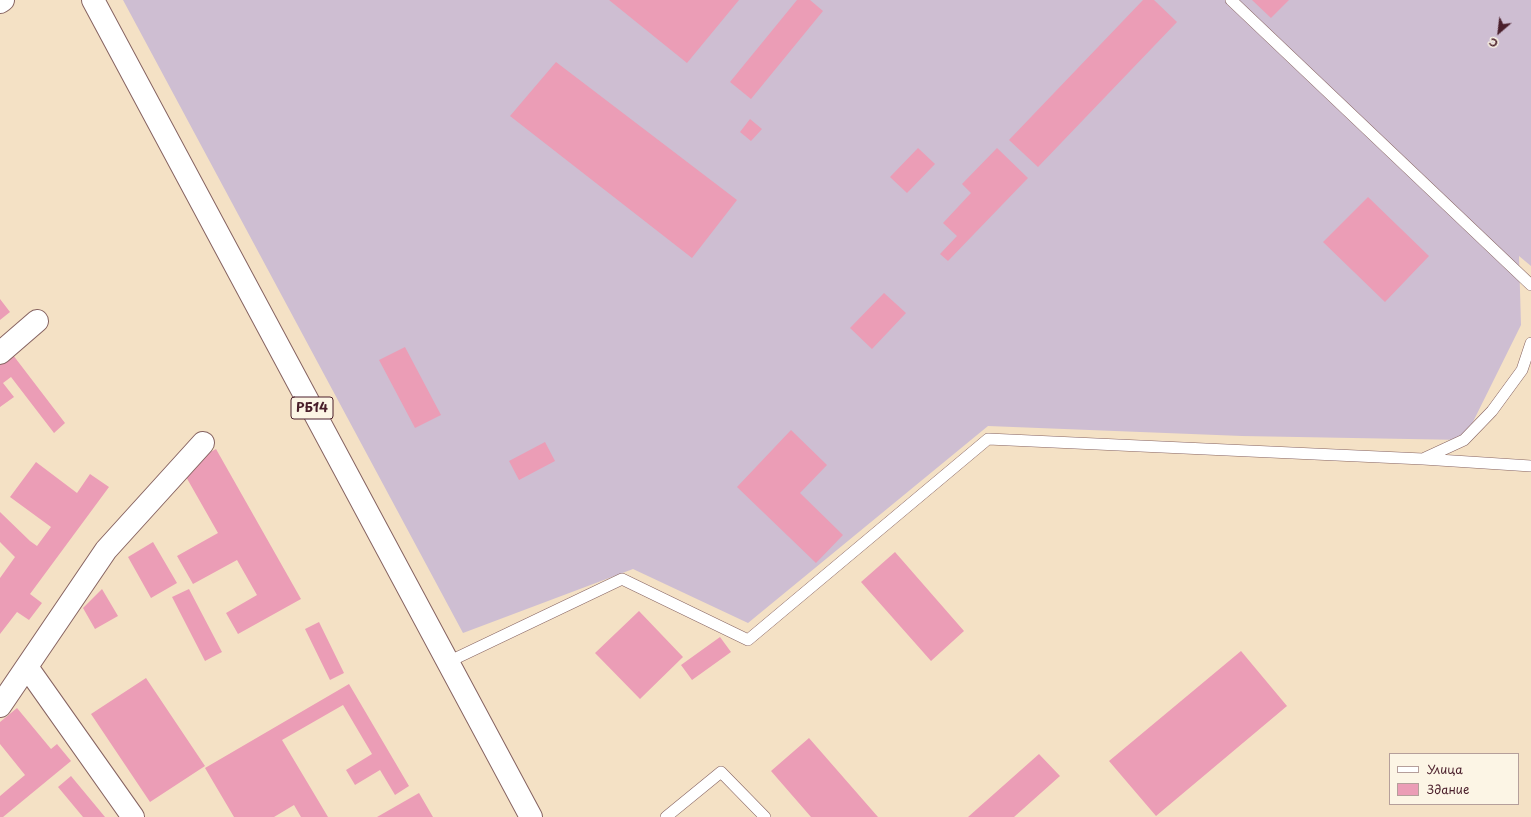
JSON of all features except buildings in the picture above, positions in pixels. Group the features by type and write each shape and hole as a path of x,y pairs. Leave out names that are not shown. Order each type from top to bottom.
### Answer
{"main road":[{"name":"РБ14","path":"93,0 531,817"},
{"path":"0,354 37,321"},
{"path":"0,706 106,550 203,443"},
{"path":"27,667 133,817"}],"lane":[{"path":"1231,0 1530,287"},
{"path":"1422,459 1464,440 1492,411 1522,370 1531,343"},
{"path":"448,662 622,579 748,640 988,439 1422,459 1531,466"},
{"path":"666,817 721,772 765,817"}],"shaded area":[{"path":"123,0 1531,0 1531,266 1519,256 1521,325 1464,440 1242,436 988,426 748,623 633,569 463,633"}]}
